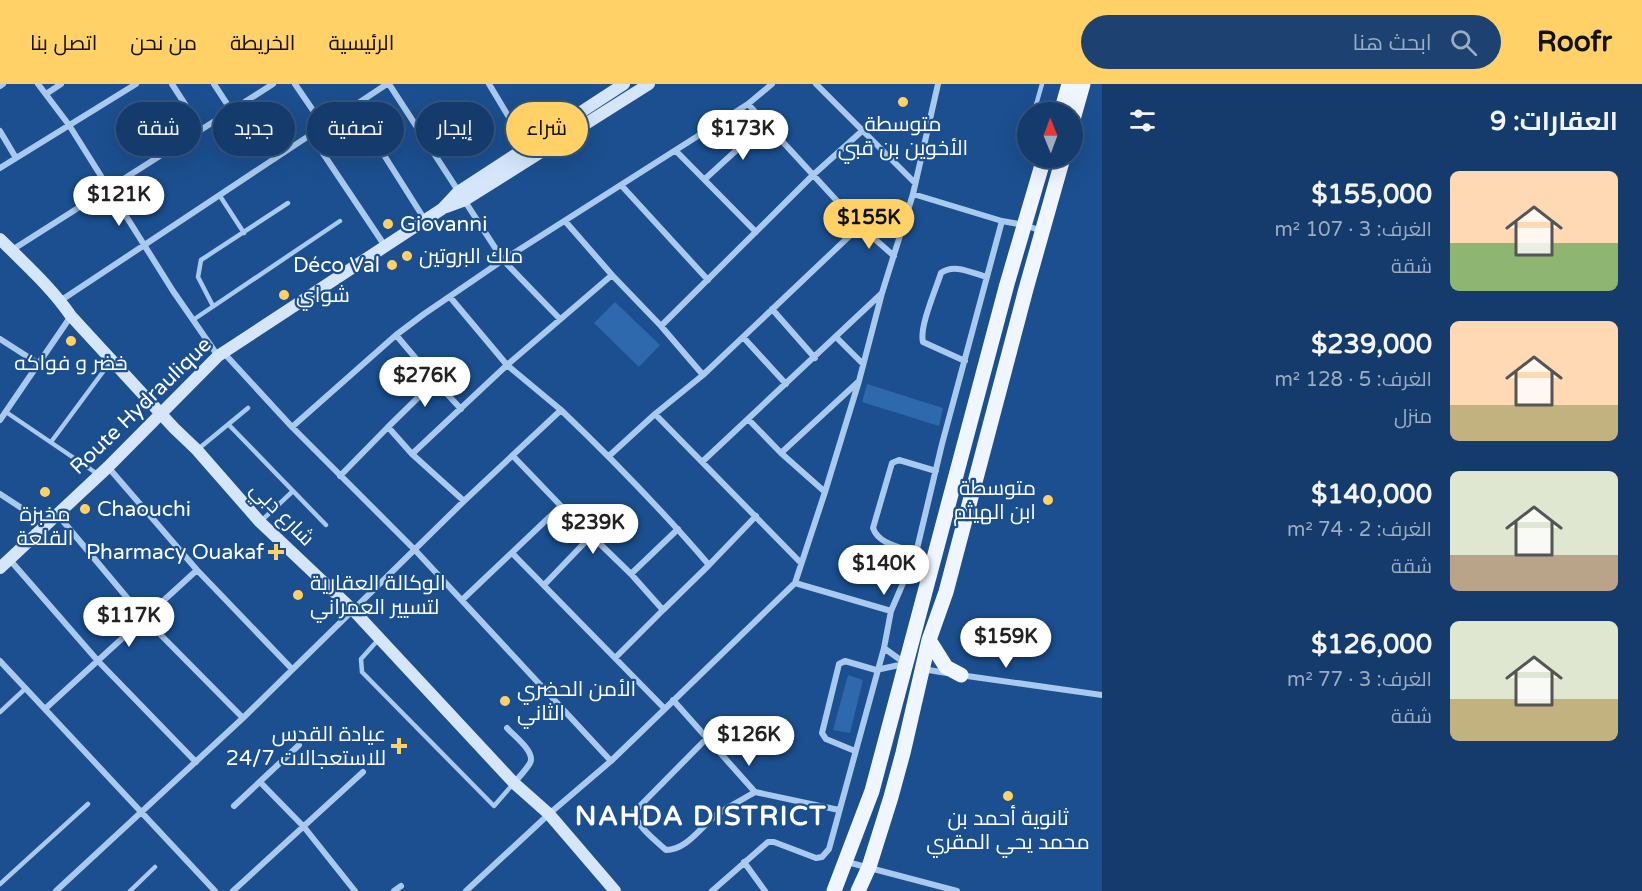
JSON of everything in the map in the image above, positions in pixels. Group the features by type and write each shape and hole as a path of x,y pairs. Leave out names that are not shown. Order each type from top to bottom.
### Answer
{"main road":[{"path":"588,110 624,84"},
{"path":"588,119 649,84"},
{"path":"1064,102 1069,84"},
{"path":"1078,102 1083,84"},
{"name":"Route Hydraulique","path":"5,564 104,471 221,354 524,156"},
{"path":"834,891 872,791 1007,284 1041,168"},
{"path":"858,891 869,867 897,775 929,640 946,592 1060,168"},
{"name":"شارع دبي","path":"0,239 60,301 111,361 197,450 260,522 380,638 514,783 549,814 615,891"},
{"path":"1007,284 1026,289"},
{"path":"929,640 946,667 962,675"}],"street":[{"path":"38,84 69,125 172,291 221,354 415,550 610,761"},
{"path":"46,94 60,84"},
{"path":"0,168 136,84"},
{"path":"172,84 184,102"},
{"path":"214,84 226,102"},
{"path":"244,102 273,84"},
{"path":"295,84 307,102"},
{"path":"359,102 388,84 503,260 560,319"},
{"path":"489,84 506,112"},
{"path":"292,427 396,335 503,260 748,104 772,84"},
{"path":"816,84 915,183"},
{"path":"466,891 610,761 795,583 859,381 882,293 913,194 938,84"},
{"path":"748,104 860,226 894,256"},
{"path":"201,129 213,121"},
{"path":"705,179 765,124"},
{"path":"0,130 16,158"},
{"path":"661,326 813,175 862,131"},
{"path":"60,301 307,136"},
{"path":"676,151 756,232"},
{"path":"11,250 158,156"},
{"path":"325,156 385,246"},
{"path":"385,156 425,220"},
{"path":"621,185 708,280"},
{"path":"913,194 1043,231"},
{"path":"565,221 703,375"},
{"path":"712,891 768,842 774,842 816,858 822,857 829,849 876,670 884,648 891,610 916,553 1002,221"},
{"path":"609,456 703,375 860,226"},
{"path":"964,361 923,342 921,337 923,328 941,273 952,267 987,277"},
{"path":"412,454 507,365 612,275"},
{"path":"702,462 882,293"},
{"path":"450,297 507,365 561,410 609,456 709,565"},
{"path":"772,309 815,358"},
{"path":"0,420 71,316"},
{"path":"396,335 461,409"},
{"path":"743,337 786,384"},
{"path":"836,337 863,364"},
{"path":"0,339 39,364"},
{"path":"340,476 435,381"},
{"path":"781,453 859,381"},
{"path":"56,891 243,718 464,501 561,410"},
{"path":"655,414 801,563"},
{"path":"749,420 781,453 825,492"},
{"path":"388,427 412,454 464,501"},
{"path":"513,456 631,574 663,610"},
{"path":"916,553 881,540 876,536 873,528 892,462 899,460 936,471"},
{"path":"104,471 292,669"},
{"path":"0,494 46,524"},
{"path":"462,600 561,506"},
{"path":"57,514 144,618 243,718"},
{"path":"616,657 756,516"},
{"path":"631,574 678,529"},
{"path":"544,585 591,536"},
{"path":"512,553 664,708"},
{"path":"5,564 196,762"},
{"path":"46,708 197,570"},
{"path":"795,583 891,610"},
{"path":"884,648 905,663 923,669 1102,695"},
{"path":"0,660 215,891"},
{"path":"855,751 826,739 822,733 839,664 846,661 876,670 905,663"},
{"path":"673,700 755,792 839,810"},
{"path":"507,728 529,752 531,758 530,763 514,783"},
{"path":"707,738 634,812 636,819 643,827 666,850 672,850 683,845 716,816 755,792"},
{"path":"234,806 299,745"},
{"path":"233,891 363,771"},
{"path":"260,782 304,827 355,891"},
{"path":"744,862 765,891"},
{"path":"846,862 941,890 957,891"},
{"path":"394,891 400,886"}],"lane":[{"path":"1036,102 1041,84"},
{"path":"219,196 244,232"},
{"path":"213,306 198,277 201,260 288,203"},
{"path":"193,320 340,220"},
{"path":"51,442 111,361"},
{"path":"197,450 248,408"},
{"path":"6,412 51,442 104,471"},
{"path":"229,425 326,525"},
{"path":"260,522 293,491"},
{"path":"380,638 361,659 362,672 494,806 514,783"},
{"path":"0,712 26,688"},
{"path":"0,884 88,804"},
{"path":"130,891 155,867"}],"shaded area":[{"path":"615,302 660,345 639,367 594,323"},
{"path":"867,384 943,408 939,426 862,402"},
{"path":"848,675 863,680 850,733 833,730"}],"place":[{"name":"متوسطة الأخوين بن قبي","path":"903,102"},
{"name":"Giovanni","path":"388,224"},
{"name":"ملك البروتين","path":"407,256"},
{"name":"Déco Val","path":"392,265"},
{"name":"شواي","path":"284,295"},
{"name":"خضر و فواكه","path":"71,341"},
{"name":"مخبزة القلعة","path":"45,492"},
{"name":"متوسطة ابن الهيثم","path":"1048,500"},
{"name":"Chaouchi","path":"85,509"},
{"name":"Pharmacy Ouakaf","path":"276,552"},
{"name":"الوكالة العقارية لتسيير العمراني","path":"298,595"},
{"name":"الأمن الحضري الثاني","path":"505,701"},
{"name":"عيادة القدس للاستعجالات 24/7","path":"399,746"},
{"name":"ثانوية أحمد بن محمد يحي المقري","path":"1008,796"}],"district":[{"name":"NAHDA DISTRICT","path":"701,816"}]}
